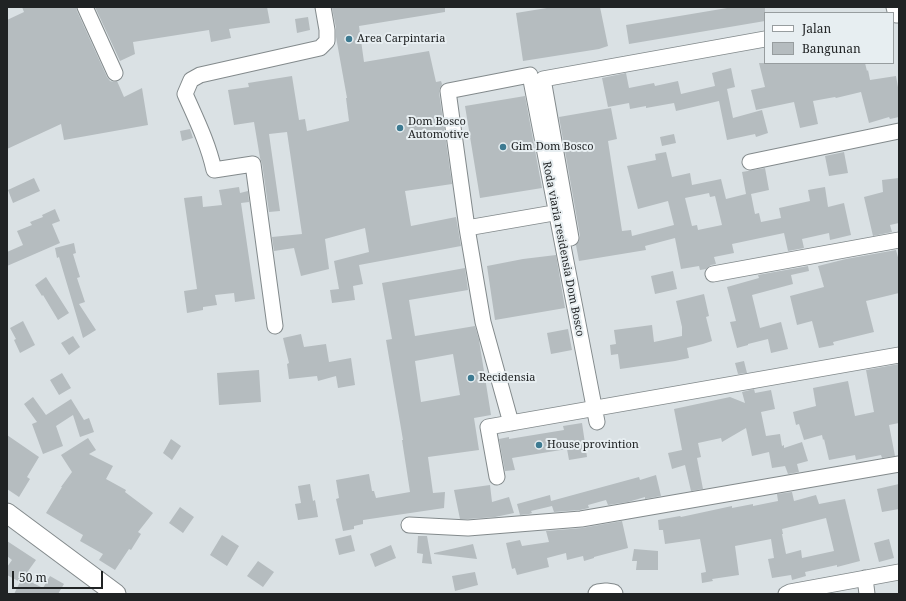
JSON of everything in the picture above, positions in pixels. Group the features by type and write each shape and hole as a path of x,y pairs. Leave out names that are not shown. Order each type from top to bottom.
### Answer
{"main road":[{"path":"7,513 116,594"},
{"path":"598,594 613,594"}],"street":[{"path":"85,7 115,73"},
{"path":"275,326 253,164 214,170 211,155 203,133 185,94 190,80 200,75 320,48 327,41 327,30 323,7"},
{"path":"598,412 561,211 543,79 764,39"},
{"name":"Roda viaria residensia Dom Bosco","path":"467,228 448,92 530,76 561,211"},
{"path":"750,162 899,131"},
{"path":"511,423 483,322 467,228 561,211"},
{"path":"713,274 899,240"},
{"path":"497,478 488,427 598,412 899,355"},
{"path":"409,525 468,528 581,519 899,464"},
{"path":"786,594 899,572"},
{"path":"865,578 867,594"}],"building":[{"path":"22,7 76,7 110,81 117,81 124,97 142,88 148,125 64,140 61,124 7,149 7,20 24,12"},
{"path":"95,7 267,7 270,23 229,29 231,38 211,42 209,30 133,42 135,54 120,61"},
{"path":"445,7 445,12 359,26 364,62 429,51 436,82 441,81 442,84 439,92 452,184 405,191 411,226 456,217 461,246 359,265 363,284 353,286 355,300 332,303 330,290 339,289 334,261 369,252 365,228 325,239 329,269 301,276 294,248 274,251 272,237 302,234 287,132 269,134 280,211 269,212 254,122 234,125 228,90 249,87 248,83 292,76 299,120 305,119 307,131 349,121 347,98 332,8"},
{"path":"553,7 600,7 608,46 599,49 523,61 516,13"},
{"path":"733,7 765,7 764,21 629,44 626,25"},
{"path":"308,17 310,30 297,33 295,19"},
{"path":"759,63 865,64 870,80 896,76 899,93 899,117 890,119 889,117 869,123 861,92 836,98 813,101 818,124 800,128 794,102 756,110 751,90 765,87"},
{"path":"731,68 735,87 727,89 733,118 762,110 768,133 756,137 755,134 727,140 719,101 676,111 674,103 630,109 629,103 608,107 602,78 626,73 629,88 654,83 655,86 678,81 681,94 715,86 712,73"},
{"name":"Gim Dom Bosco","path":"525,96 542,188 480,198 465,106"},
{"path":"611,108 617,139 608,141 622,231 631,230 632,236 674,225 668,201 638,209 627,166 656,160 655,154 666,152 672,177 690,173 692,185 721,179 726,199 746,194 742,172 765,168 769,190 751,194 755,214 759,213 761,222 781,218 779,208 810,201 808,190 825,187 828,207 844,203 851,235 830,240 829,233 802,239 804,248 788,251 784,233 732,244 734,253 714,257 716,264 700,270 699,266 681,269 675,238 645,246 646,250 579,261 576,245 580,236 559,117","holes":["709,193 710,197 715,196 722,225 698,230 697,225 692,226 685,198"]},
{"path":"190,129 193,138 182,141 180,131"},
{"path":"674,134 676,143 662,146 660,137"},
{"path":"844,152 848,173 829,176 825,156"},
{"path":"34,178 40,191 13,203 8,190"},
{"path":"899,178 899,223 890,225 892,232 873,236 864,197 883,192 882,180"},
{"path":"239,187 240,193 248,191 249,202 241,203 255,299 235,302 234,293 215,295 217,305 203,307 203,310 187,313 184,291 197,289 184,198 202,196 203,207 222,205 219,190"},
{"path":"55,209 60,221 52,224 60,243 7,266 7,252 23,245 17,231 32,225 30,222 43,217 42,215"},
{"path":"74,243 76,253 73,254 80,277 77,278 85,302 79,304 96,330 83,338 55,248"},
{"path":"896,250 899,261 899,293 866,301 874,332 833,342 834,345 819,348 812,321 797,325 790,296 824,287 818,266 846,259"},
{"path":"556,255 565,308 495,320 487,266 523,259"},
{"path":"808,266 809,271 791,275 793,284 752,295 760,328 781,322 788,349 771,353 768,339 737,348 730,322 736,321 727,287 759,278 758,275"},
{"path":"465,268 468,290 409,300 415,336 475,326 479,340 491,415 474,418 479,450 428,457 433,493 445,492 444,508 363,520 363,524 354,526 354,529 343,531 336,499 339,498 336,480 369,474 372,491 374,491 376,498 410,492 386,340 392,339 382,283","holes":["453,354 460,395 421,402 415,361"]},
{"path":"673,271 677,289 655,294 651,276"},
{"path":"46,277 69,313 58,320 35,285"},
{"path":"704,294 709,316 706,317 712,341 687,348 689,358 620,369 618,354 611,355 610,345 616,344 614,330 652,325 654,342 682,336 682,327 676,301"},
{"path":"23,321 35,345 20,353 14,340 16,339 10,328"},
{"path":"568,329 572,350 551,354 547,333"},
{"path":"301,334 304,347 326,344 329,362 351,358 355,385 338,388 336,376 318,381 317,376 289,379 287,364 289,363 283,338"},
{"path":"73,336 80,347 69,355 61,343"},
{"path":"744,361 747,373 738,374 735,363"},
{"path":"899,364 899,423 889,425 895,456 882,458 881,455 856,460 855,455 829,460 822,435 804,440 799,424 796,425 793,412 816,406 813,388 848,381 855,416 874,412 866,370"},
{"path":"259,370 261,402 219,405 217,373"},
{"path":"62,373 71,388 59,395 50,380"},
{"path":"754,389 755,393 771,390 775,409 761,412 766,436 780,434 782,446 784,445 784,448 802,442 808,461 797,464 799,472 788,474 785,466 772,468 769,452 752,456 746,428 722,442 721,438 698,443 701,457 697,458 703,489 691,491 685,465 672,469 668,453 682,450 674,409 730,397 745,403 742,392"},
{"path":"33,397 46,415 71,399 84,420 89,418 94,432 80,437 73,415 56,426 63,446 43,454 32,424 37,422 24,404"},
{"name":"House provintion","path":"582,423 587,457 569,460 567,449 512,458 515,470 505,471 499,439 509,437 509,439 564,430 563,426"},
{"path":"7,435 39,457 27,477 30,479 19,497 7,489"},
{"path":"88,438 96,450 89,454 113,466 106,479 126,490 125,492 153,513 138,532 141,534 131,550 129,549 115,570 99,560 103,554 80,541 83,535 46,513 61,487 72,472 61,455"},
{"path":"171,439 181,446 172,460 163,453"},
{"path":"656,475 661,496 645,499 645,497 628,502 608,505 606,500 588,505 589,508 580,510 554,512 552,506 531,511 532,513 529,514 520,515 517,504 550,495 551,501 639,477 640,480"},
{"path":"310,484 318,517 298,520 295,504 301,503 298,486"},
{"path":"899,484 899,509 882,512 877,489"},
{"path":"490,485 492,502 509,497 514,513 495,517 460,519 454,490"},
{"path":"792,492 794,501 816,495 819,504 845,499 860,561 837,567 837,565 805,572 806,576 792,580 791,575 772,578 768,559 774,558 771,539 735,546 739,575 712,579 713,581 702,583 701,573 706,572 700,539 665,544 663,530 659,530 658,520 681,517 732,506 732,508 753,504 753,506 778,501 777,494","holes":["826,518 834,551 802,558 801,550 786,554 782,529"]},
{"path":"180,507 194,517 183,533 169,523"},
{"path":"622,521 628,548 584,561 583,556 567,560 566,553 547,558 549,567 517,575 515,568 512,569 506,543 520,540 522,546 549,542 546,531 582,528"},
{"path":"222,535 239,546 227,566 210,555"},
{"path":"351,535 355,551 339,555 335,539"},
{"path":"418,536 427,536 432,564 422,563 423,554 417,553"},
{"path":"889,539 894,558 879,562 874,543"},
{"path":"7,541 36,560 23,578 43,588 50,576 64,584 58,594 14,594 20,582 7,575 7,567 12,560 7,556"},
{"path":"473,544 477,559 434,554 434,553"},
{"path":"391,545 396,558 375,567 370,554"},
{"path":"634,549 658,551 658,570 636,570 637,561 632,561"},
{"path":"258,561 274,572 263,587 247,576"},
{"path":"475,572 478,585 455,591 452,576"}],"place":[{"name":"Area Carpintaria","path":"349,39"},
{"name":"Dom Bosco Automotive","path":"400,128"},
{"name":"Gim Dom Bosco","path":"503,147"},
{"name":"Recidensia","path":"471,378"},
{"name":"House provintion","path":"539,445"}]}
